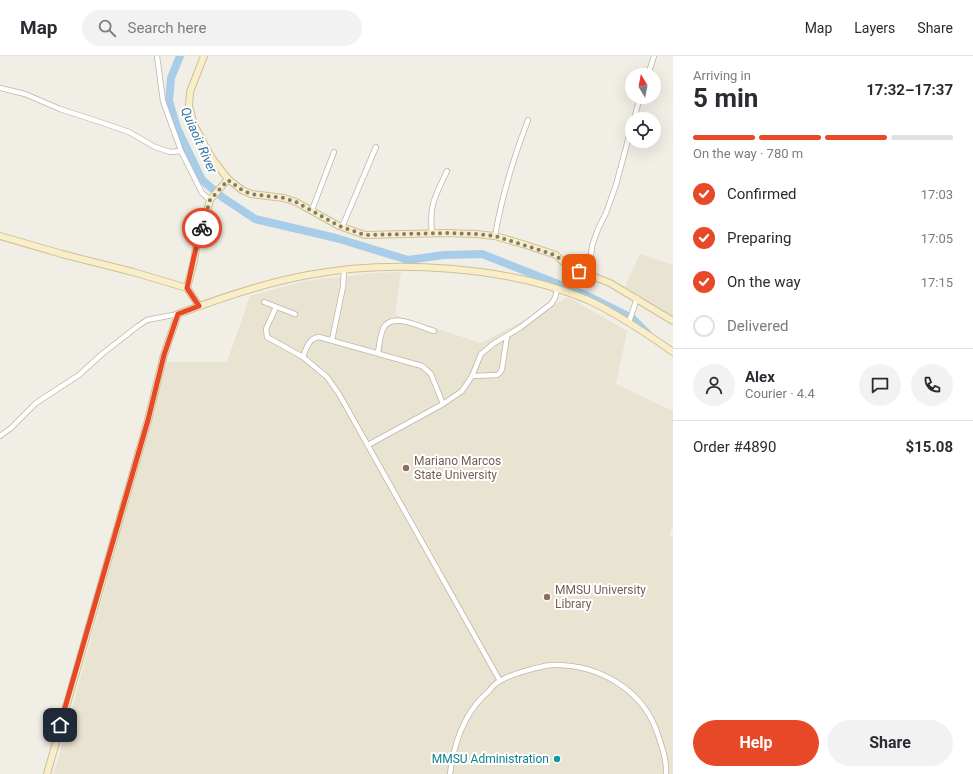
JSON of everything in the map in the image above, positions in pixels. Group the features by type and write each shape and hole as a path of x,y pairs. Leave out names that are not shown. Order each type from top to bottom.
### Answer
{"street":[{"path":"157,56 163,101 181,151 202,193 212,198"},
{"path":"204,56 190,92 189,106 194,125 226,181 251,194 284,198 296,202 342,227 365,235 432,233 476,234 495,236 556,255 562,261 579,271 610,283 673,321"},
{"path":"650,68 654,56"},
{"path":"0,88 25,94 60,109 123,130 155,147 170,152 181,151"},
{"path":"495,236 505,185 528,120"},
{"path":"342,227 376,147"},
{"path":"589,275 592,246 616,184 626,148"},
{"path":"312,210 334,152"},
{"path":"432,233 430,218 434,199 447,171"},
{"path":"187,288 197,242 212,198 226,181"},
{"path":"0,236 187,288 199,306"},
{"path":"0,436 11,428 36,404 79,375 102,354 147,320 178,314 254,288 280,281 344,270 399,267 454,270 529,280 588,300 629,320 673,352"},
{"path":"332,340 343,287 344,270"},
{"path":"368,445 443,404 462,391 472,376 481,354 551,304 557,289"},
{"path":"629,320 636,300"},
{"path":"264,302 295,314"},
{"path":"276,307 266,329 267,337 303,357 327,377 339,394 500,681"},
{"path":"47,774 148,420 164,355 178,314"},
{"path":"378,354 383,328 389,322 400,320 434,331"},
{"path":"472,376 500,373 502,369 507,336"},
{"path":"303,357 308,343 319,337 422,366 431,374 443,404"},
{"path":"450,774 453,754 461,730 471,709 500,681 522,671 551,664 572,666 600,672 624,686 643,705 654,723 662,746 666,774"}],"shaded area":[{"path":"640,254 673,265 673,318 625,287"},
{"name":"Mariano Marcos State University","path":"401,272 395,315 481,343 568,297 627,331 616,384 673,411 673,525 669,535 673,536 673,774 54,774 167,362 227,362 250,296 305,281 372,273"}],"waterway":[{"name":"Quiaoit River","path":"180,56 171,78 169,101 177,128 202,180 222,197 255,219 336,238 408,260 444,255 482,254 586,295 632,318 648,334"}],"way so far":[{"path":"202,228 210,200 228,180 242,190 251,194 284,198 296,202 339,226 365,235 446,233 495,236 556,255 562,261 579,271"}],"place":[{"name":"Mariano Marcos State University","path":"406,468"},
{"name":"MMSU University Library","path":"547,597"},
{"name":"MMSU Administration","path":"557,759"}],"route":[{"path":"60,725 148,420 164,355 178,314 199,306 187,288 197,242 202,228"}]}
